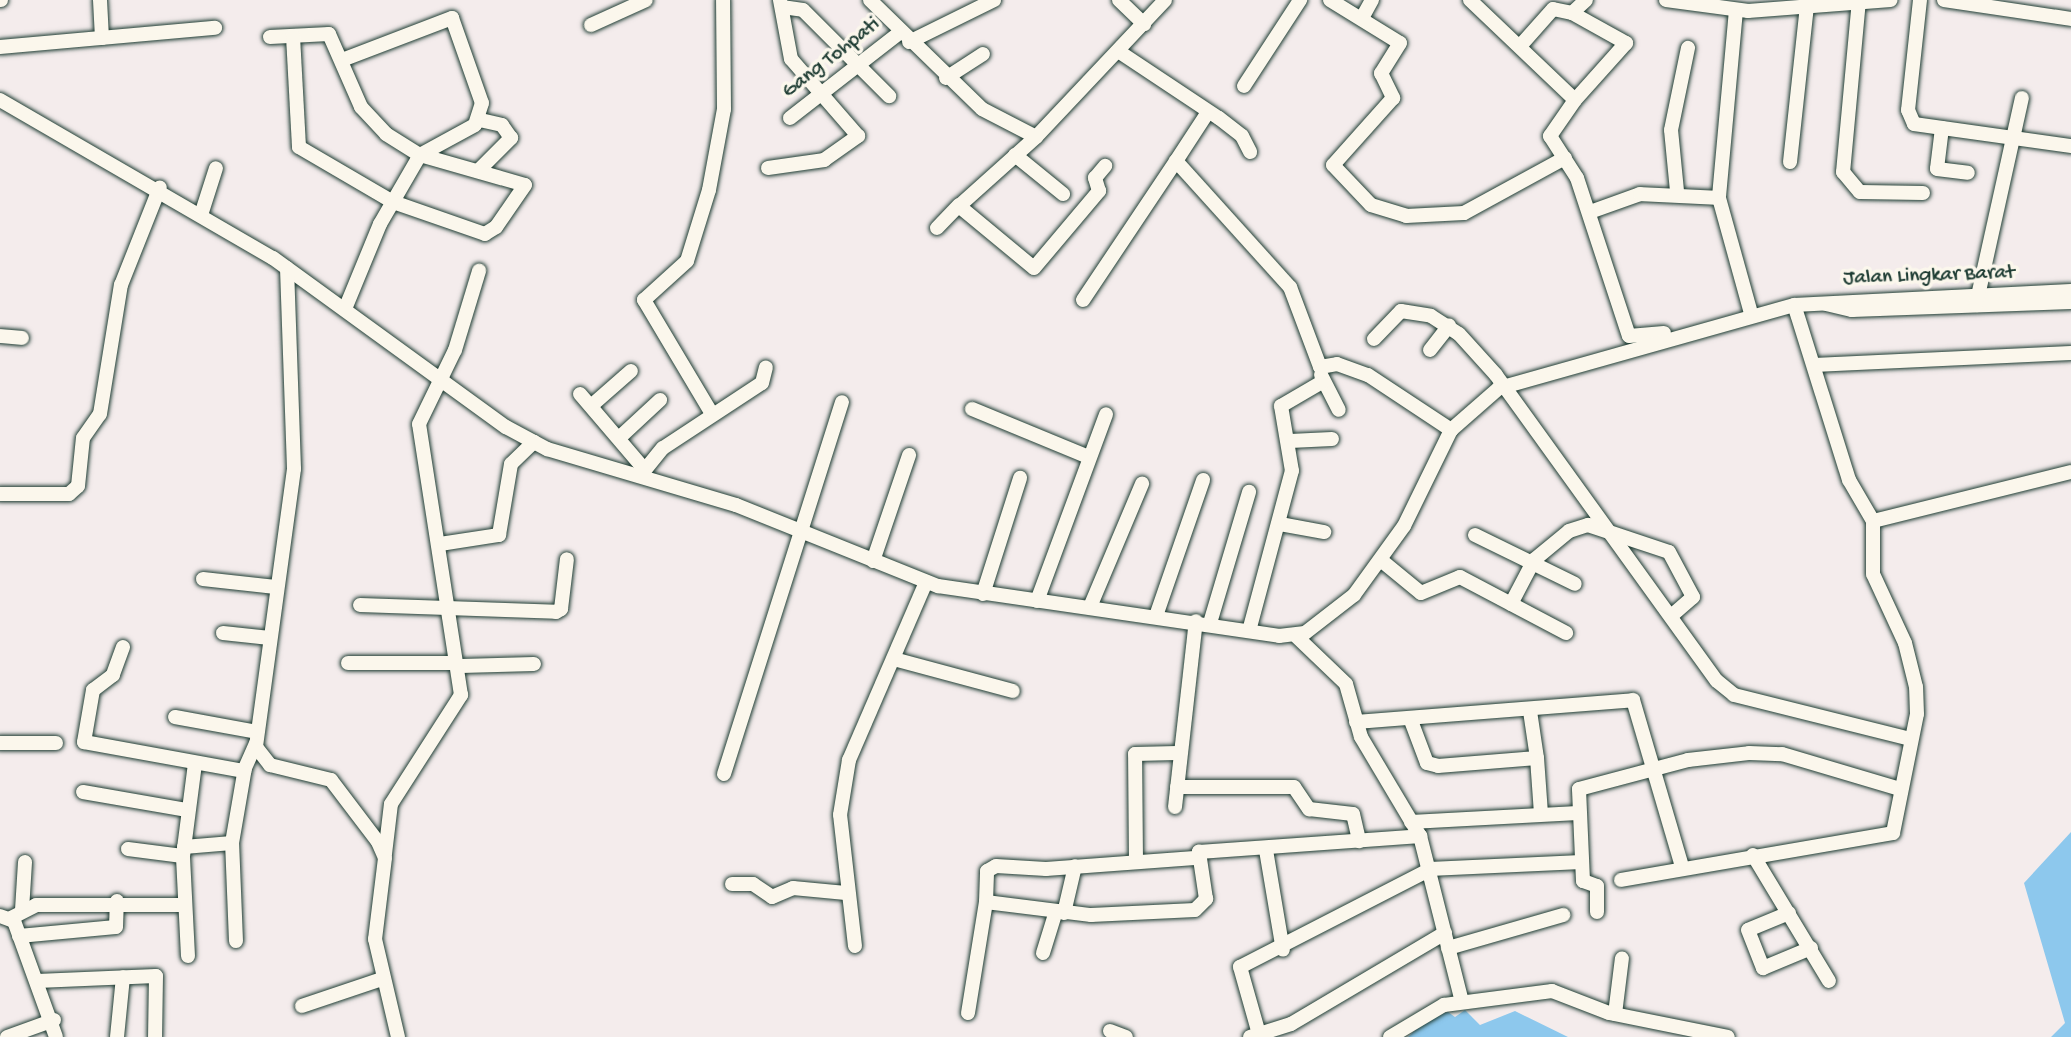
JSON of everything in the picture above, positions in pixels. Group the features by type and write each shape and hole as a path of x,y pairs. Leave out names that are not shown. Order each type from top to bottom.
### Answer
{"street":[{"path":"100,0 102,38"},
{"path":"591,25 646,0"},
{"path":"712,414 644,300 687,261 709,190 724,109 723,0"},
{"path":"871,0 946,78 982,108 1036,137"},
{"name":"Gang Tohpati","path":"790,118 856,65 904,37 994,0"},
{"path":"1119,0 1144,24"},
{"path":"937,228 1036,137 1165,0"},
{"path":"1244,86 1300,0"},
{"path":"1330,0 1362,18 1401,48 1381,73 1393,98 1333,164 1360,198 1399,215 1464,214 1565,158"},
{"path":"1362,18 1372,0"},
{"path":"1470,0 1521,45 1575,100"},
{"path":"1572,13 1586,0"},
{"path":"1666,0 1736,10 1891,0"},
{"path":"1920,0 1909,119 1942,128 2071,146"},
{"path":"1944,0 2071,19"},
{"path":"1859,1 1843,172 1860,192 1923,193"},
{"path":"768,168 824,160 858,139 791,59 781,4 803,9 889,96"},
{"path":"1790,162 1807,6"},
{"path":"1521,45 1553,9 1572,13 1626,43 1549,131 1590,212 1629,336 1664,333 1749,308"},
{"path":"1736,10 1719,198 1749,308"},
{"path":"342,60 452,18 478,82 480,120"},
{"path":"0,47 215,27"},
{"path":"270,37 329,34 373,125 420,155 527,188 491,232 393,202 296,143 293,36"},
{"path":"1677,191 1671,130 1688,48"},
{"path":"1118,51 1242,136 1250,152"},
{"path":"946,78 984,54"},
{"path":"1976,302 2022,98"},
{"path":"0,100 160,187 288,268 442,381 534,442 642,473 803,529 926,582 983,594 1203,622 1297,637 1346,684 1356,722 1420,836 1431,869 1462,1002"},
{"path":"1083,300 1208,112"},
{"path":"345,309 393,202 420,155 480,120 502,125 511,138 478,171"},
{"path":"1942,128 1937,169 1968,173"},
{"path":"1015,155 1063,194"},
{"path":"1177,161 1290,287 1320,367 1322,382 1339,410"},
{"path":"959,205 1039,268 1099,191 1095,178 1105,166"},
{"path":"201,215 216,168"},
{"path":"0,494 69,494 78,486 83,438 100,415 121,285 160,187"},
{"path":"1590,212 1617,199 1677,191 1719,198"},
{"path":"236,941 232,843 244,771 257,737 267,697 270,638 297,433 288,268"},
{"path":"398,1037 382,979 376,925 391,804 459,707 458,665 446,604 440,544 419,424 442,381 480,271"},
{"name":"Jalan Lingkar Barat","path":"1749,308 1826,304 1852,310 1976,302 2071,291"},
{"name":"Jalan Lingkar Barat","path":"1976,302 2071,302"},
{"path":"1621,880 1682,866 1887,837 1911,739 1916,687 1905,643 1873,574 1873,521 1849,480 1794,305"},
{"path":"1297,637 1354,595 1382,561 1451,430 1477,401 1505,386 1749,308"},
{"path":"1374,339 1401,311 1449,326 1505,386 1717,681 1734,695 1911,739"},
{"path":"1430,349 1449,326"},
{"path":"0,336 22,338"},
{"path":"1814,365 1915,355 2071,353"},
{"path":"1320,367 1368,374 1451,430"},
{"path":"642,473 712,414 762,383 765,368"},
{"path":"591,406 631,371"},
{"path":"1249,631 1280,524 1292,471 1290,441 1281,406 1322,382"},
{"path":"580,394 619,438 642,473"},
{"path":"619,438 660,400"},
{"path":"724,774 842,402"},
{"path":"972,410 1086,456"},
{"path":"1037,601 1086,456 1106,414"},
{"path":"1290,441 1332,439"},
{"path":"440,544 499,535 511,464 534,442"},
{"path":"873,561 909,454"},
{"path":"1873,521 2071,472"},
{"path":"983,594 1020,478"},
{"path":"1156,616 1203,481"},
{"path":"1090,607 1143,484"},
{"path":"1175,807 1177,753 1203,622 1250,492"},
{"path":"1280,524 1324,532"},
{"path":"1511,604 1532,563 1569,531 1606,529 1652,543 1669,552 1693,597 1671,615"},
{"path":"1475,535 1576,584"},
{"path":"1633,561 1652,543"},
{"path":"360,605 446,604 559,611 567,559"},
{"path":"1382,561 1421,593 1460,577 1566,633"},
{"path":"203,579 276,587"},
{"path":"855,946 846,893 840,815 849,760 926,582"},
{"path":"223,633 270,638"},
{"path":"123,647 113,675 93,690 84,742 244,771"},
{"path":"894,659 1013,691"},
{"path":"348,663 534,664"},
{"path":"1356,722 1530,711 1633,701 1682,866"},
{"path":"1530,711 1542,814"},
{"path":"175,717 257,737"},
{"path":"1410,718 1432,765 1537,758"},
{"path":"257,737 270,765 331,780 367,823 384,858"},
{"path":"0,743 56,743"},
{"path":"1136,861 1135,754 1177,753"},
{"path":"1597,912 1597,886 1583,881 1580,862 1579,789 1719,755 1782,754 1900,789"},
{"path":"188,956 183,851 195,764"},
{"path":"1177,787 1294,787 1309,809 1353,814 1359,841"},
{"path":"83,792 187,810"},
{"path":"1411,822 1578,813"},
{"path":"968,1013 990,868 1075,866 1195,858 1203,851 1266,850 1420,836"},
{"path":"128,849 183,851 232,843"},
{"path":"1266,850 1283,950"},
{"path":"1753,855 1829,981"},
{"path":"986,902 1060,912 1201,908 1205,892 1195,858"},
{"path":"24,862 11,915 54,1020 56,1037"},
{"path":"1445,933 1291,1024 1254,1035 1240,967 1283,950 1431,869 1580,862"},
{"path":"1043,953 1075,866"},
{"path":"732,884 753,884 772,897 793,888 846,893"},
{"path":"11,915 117,901 185,905"},
{"path":"19,936 116,927 117,901"},
{"path":"1789,914 1748,930 1763,968 1811,948"},
{"path":"1448,948 1563,915"},
{"path":"1615,1014 1622,958"},
{"path":"37,981 123,977 159,979 155,1037"},
{"path":"117,1037 123,977"},
{"path":"302,1006 382,979"},
{"path":"1390,1037 1437,1007 1552,991 1615,1014 1728,1037"},
{"path":"6,1037 54,1020"},
{"path":"1110,1031 1126,1037"}],"water":[{"path":"2071,832 2071,1037 2051,1037 2065,1023 2024,883"},
{"path":"1465,1010 1480,1025 1515,1011 1568,1037 1408,1037 1429,1017 1448,1012 1455,1017"}]}
